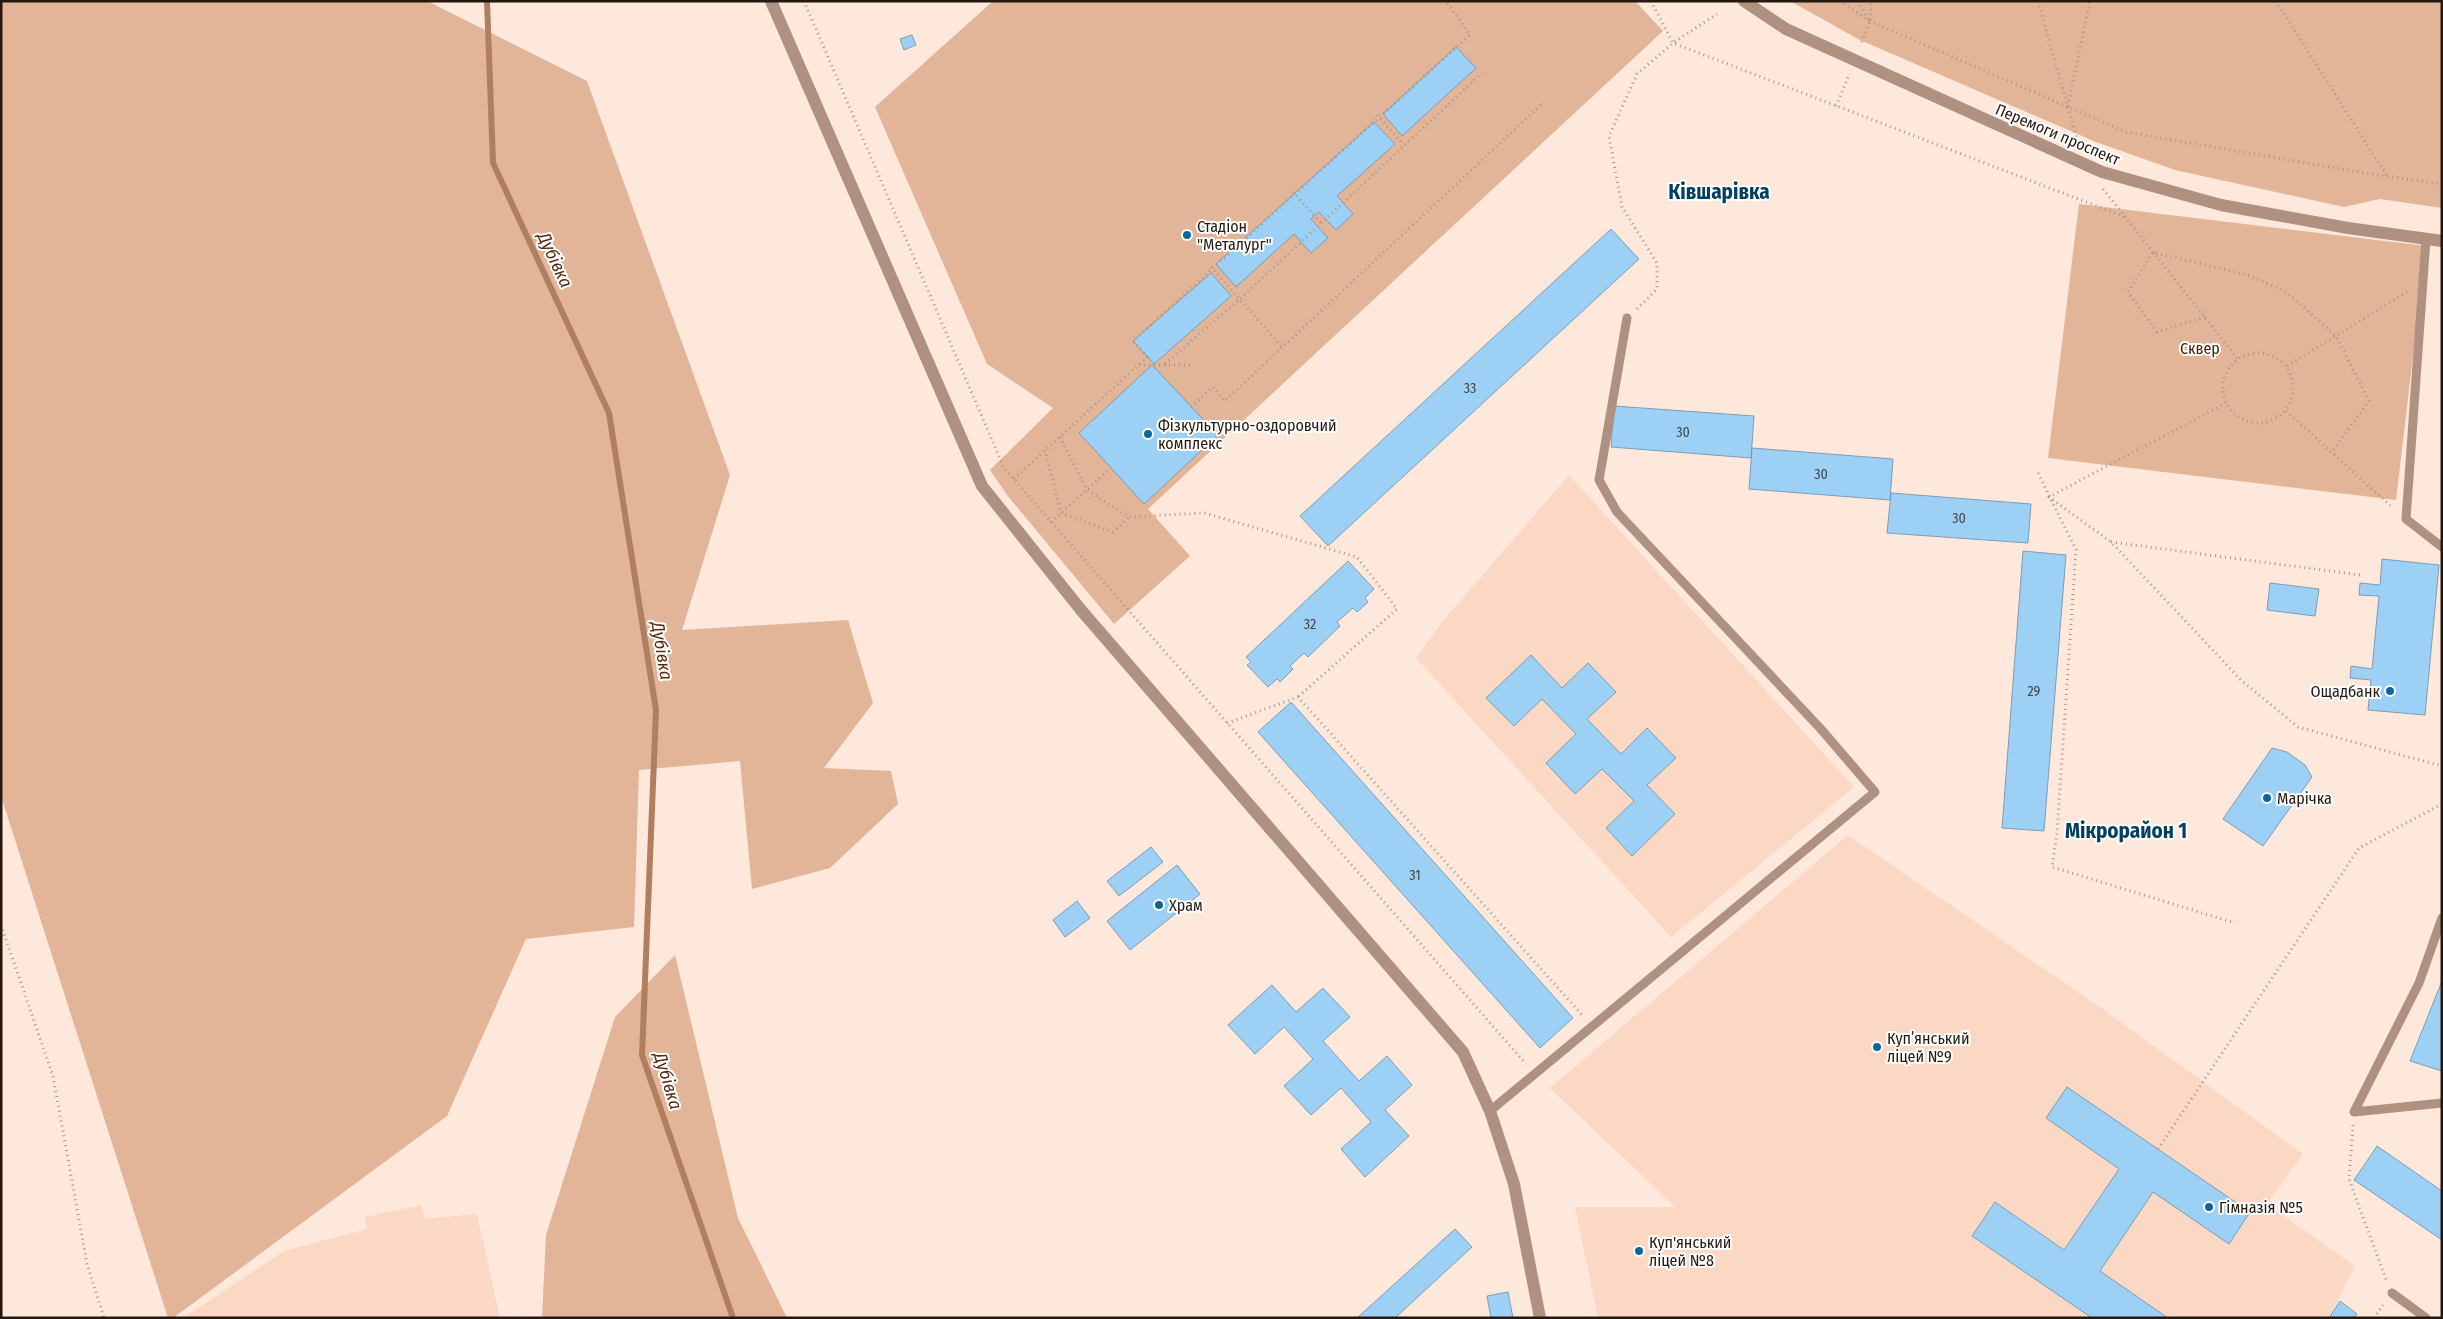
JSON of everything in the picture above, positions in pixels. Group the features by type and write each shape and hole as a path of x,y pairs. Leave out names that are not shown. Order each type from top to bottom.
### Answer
{"street":[{"path":"771,1 982,486 1081,610 1463,1052 1490,1111 1514,1184 1540,1318"},
{"name":"Перемоги проспект","path":"1744,1 1786,30 2102,172 2221,205 2442,241"}],"lane":[{"path":"2426,239 2406,519 2442,547"},
{"path":"1490,1111 1875,792 1820,728 1617,512 1599,480 1627,318"},
{"path":"2354,1112 2419,983 2442,918"},
{"path":"2354,1112 2442,1103"},
{"path":"2392,1294 2426,1318"}],"path":[{"path":"804,1 1004,468 1535,1074"},
{"path":"1014,479 1147,357 1133,341 1470,35 1446,1"},
{"path":"1651,1 1673,43 2125,217"},
{"path":"1840,1 1870,21 2126,132 2442,184"},
{"path":"1854,60 1870,21 1872,1"},
{"path":"2068,108 2090,1"},
{"path":"2276,1 2388,176"},
{"path":"1627,318 1657,289 1657,263 1622,207 1609,136 1637,74 1673,43 1717,14"},
{"path":"1166,364 1240,299 1482,73"},
{"path":"1191,407 1213,387 1225,400 1283,348 1544,102"},
{"path":"1378,117 1404,146"},
{"path":"1294,193 1321,223"},
{"path":"2205,317 2157,332 2128,292 2153,252 2250,276 2285,291 2336,336 2369,400 2332,452"},
{"path":"1212,269 1283,348"},
{"path":"2287,366 2422,283"},
{"path":"2256,352 2278,358 2287,366 2292,377 2294,389 2292,400 2286,411 2277,418 2266,423 2254,423 2243,420 2233,413 2226,404 2223,381 2227,370 2235,361 2256,352"},
{"path":"1138,365 1193,365"},
{"path":"2049,497 2226,404"},
{"path":"2286,411 2406,519"},
{"path":"1060,437 1087,490 1129,517 1204,513 1357,557 1397,609 1298,697 1227,723"},
{"path":"1045,450 1061,513"},
{"path":"1051,522 1111,468"},
{"path":"2038,474 2076,550 2057,833 2052,867 2235,923"},
{"path":"2049,497 2111,542 2241,680 2298,727 2442,766"},
{"path":"1061,513 1113,532 1129,517"},
{"path":"2111,542 2360,575"},
{"path":"1298,697 1592,1026"},
{"path":"2158,1150 2359,848 2442,804"},
{"path":"1,925 52,1076 87,1264 104,1318"},
{"path":"2354,1112 2349,1179 2392,1294 2374,1318"}],"shaded area":[{"path":"1569,475 1854,787 1671,937 1416,658 1442,622"},
{"name":"Куп’янський ліцей №9","path":"1848,835 2097,1005 2303,1154 2267,1204 2355,1266 2329,1318 1598,1318 1575,1207 1675,1207 1550,1088"},
{"path":"421,1205 425,1219 477,1214 500,1318 183,1318 284,1251 367,1229 365,1217"}],"green space":[{"path":"1,1 427,1 587,81 730,475 682,630 848,620 873,703 824,768 891,771 898,804 830,868 752,889 740,761 639,770 634,927 526,939 447,1116 173,1318 168,1318 1,796"},
{"name":"Стадіон \"Металург\"","path":"993,1 1635,1 1663,31 1148,509 1190,556 1114,624 1007,495 990,470 1053,408 987,364 875,107"},
{"path":"1790,1 2442,1 2442,208 2380,199 2344,207 2175,170 2096,142 1860,40"},
{"name":"Сквер","path":"2079,204 2426,246 2396,500 2048,458"},
{"path":"675,955 738,1218 787,1318 542,1318 546,1235 615,1017"}],"building":[{"path":"912,35 916,45 904,50 900,39"},
{"path":"1456,47 1476,68 1402,136 1383,114"},
{"path":"1374,122 1395,144 1337,196 1353,214 1336,230 1319,212 1311,219 1328,238 1311,253 1294,234 1236,287 1216,264"},
{"path":"1611,229 1639,259 1328,546 1300,516"},
{"path":"1211,273 1231,296 1154,364 1133,341"},
{"name":"Фізкультурно-оздоровчий комплекс","path":"1152,365 1218,435 1144,504 1079,433"},
{"path":"1614,406 1754,416 1751,458 1611,447"},
{"path":"1752,448 1893,459 1890,500 1749,489"},
{"path":"1891,493 2031,504 2028,543 1887,533"},
{"path":"2023,551 2066,555 2044,831 2002,828"},
{"path":"2382,559 2439,565 2425,715 2368,710 2371,680 2350,678 2351,666 2372,669 2379,596 2359,595 2360,583 2380,585"},
{"path":"1348,561 1374,589 1365,598 1368,602 1357,612 1353,608 1337,622 1340,626 1308,657 1304,653 1290,666 1293,669 1280,682 1277,679 1268,687 1247,665 1251,662 1246,657"},
{"path":"2270,583 2319,589 2315,616 2267,610"},
{"path":"1531,655 1562,688 1588,663 1616,692 1587,719 1621,754 1647,728 1676,758 1647,785 1675,814 1632,856 1606,828 1634,801 1602,769 1575,794 1546,763 1576,734 1542,699 1514,726 1486,698"},
{"path":"1291,702 1573,1018 1540,1048 1258,732"},
{"name":"Марічка","path":"2272,748 2287,752 2305,765 2312,777 2263,846 2223,819"},
{"path":"1151,847 1163,862 1119,896 1107,881"},
{"path":"1177,865 1200,894 1130,950 1107,921"},
{"path":"1077,901 1090,918 1065,937 1053,920"},
{"path":"2442,981 2442,1071 2410,1061"},
{"path":"1272,985 1296,1012 1323,988 1350,1017 1323,1041 1359,1081 1387,1056 1412,1085 1385,1110 1409,1136 1365,1177 1341,1149 1371,1122 1341,1088 1311,1115 1284,1086 1313,1059 1284,1027 1255,1054 1228,1025"},
{"name":"Гімназія №5","path":"2067,1087 2250,1212 2229,1244 2153,1192 2100,1271 2168,1318 2092,1318 1972,1236 1995,1202 2064,1250 2119,1169 2046,1118"},
{"path":"2377,1146 2442,1191 2442,1240 2354,1180"},
{"path":"1455,1229 1472,1247 1395,1318 1357,1318"},
{"path":"1508,1292 1513,1318 1491,1318 1487,1296"},
{"path":"2340,1301 2357,1314 2354,1318 2329,1318"}],"waterway":[{"name":"Дубівка","path":"487,1 493,163 609,413 656,710 642,1055 733,1318"}],"place":[{"name":"Стадіон \"Металург\"","path":"1187,235"},
{"name":"Фізкультурно-оздоровчий комплекс","path":"1148,434"},
{"name":"Ощадбанк","path":"2390,691"},
{"name":"Марічка","path":"2267,798"},
{"name":"Храм","path":"1159,905"},
{"name":"Куп’янський ліцей №9","path":"1877,1047"},
{"name":"Гімназія №5","path":"2209,1207"},
{"name":"Куп'янський ліцей №8","path":"1639,1251"}],"district":[{"name":"Ківшарівка","path":"1719,192"},
{"name":"Мікрорайон 1","path":"2126,831"}]}
